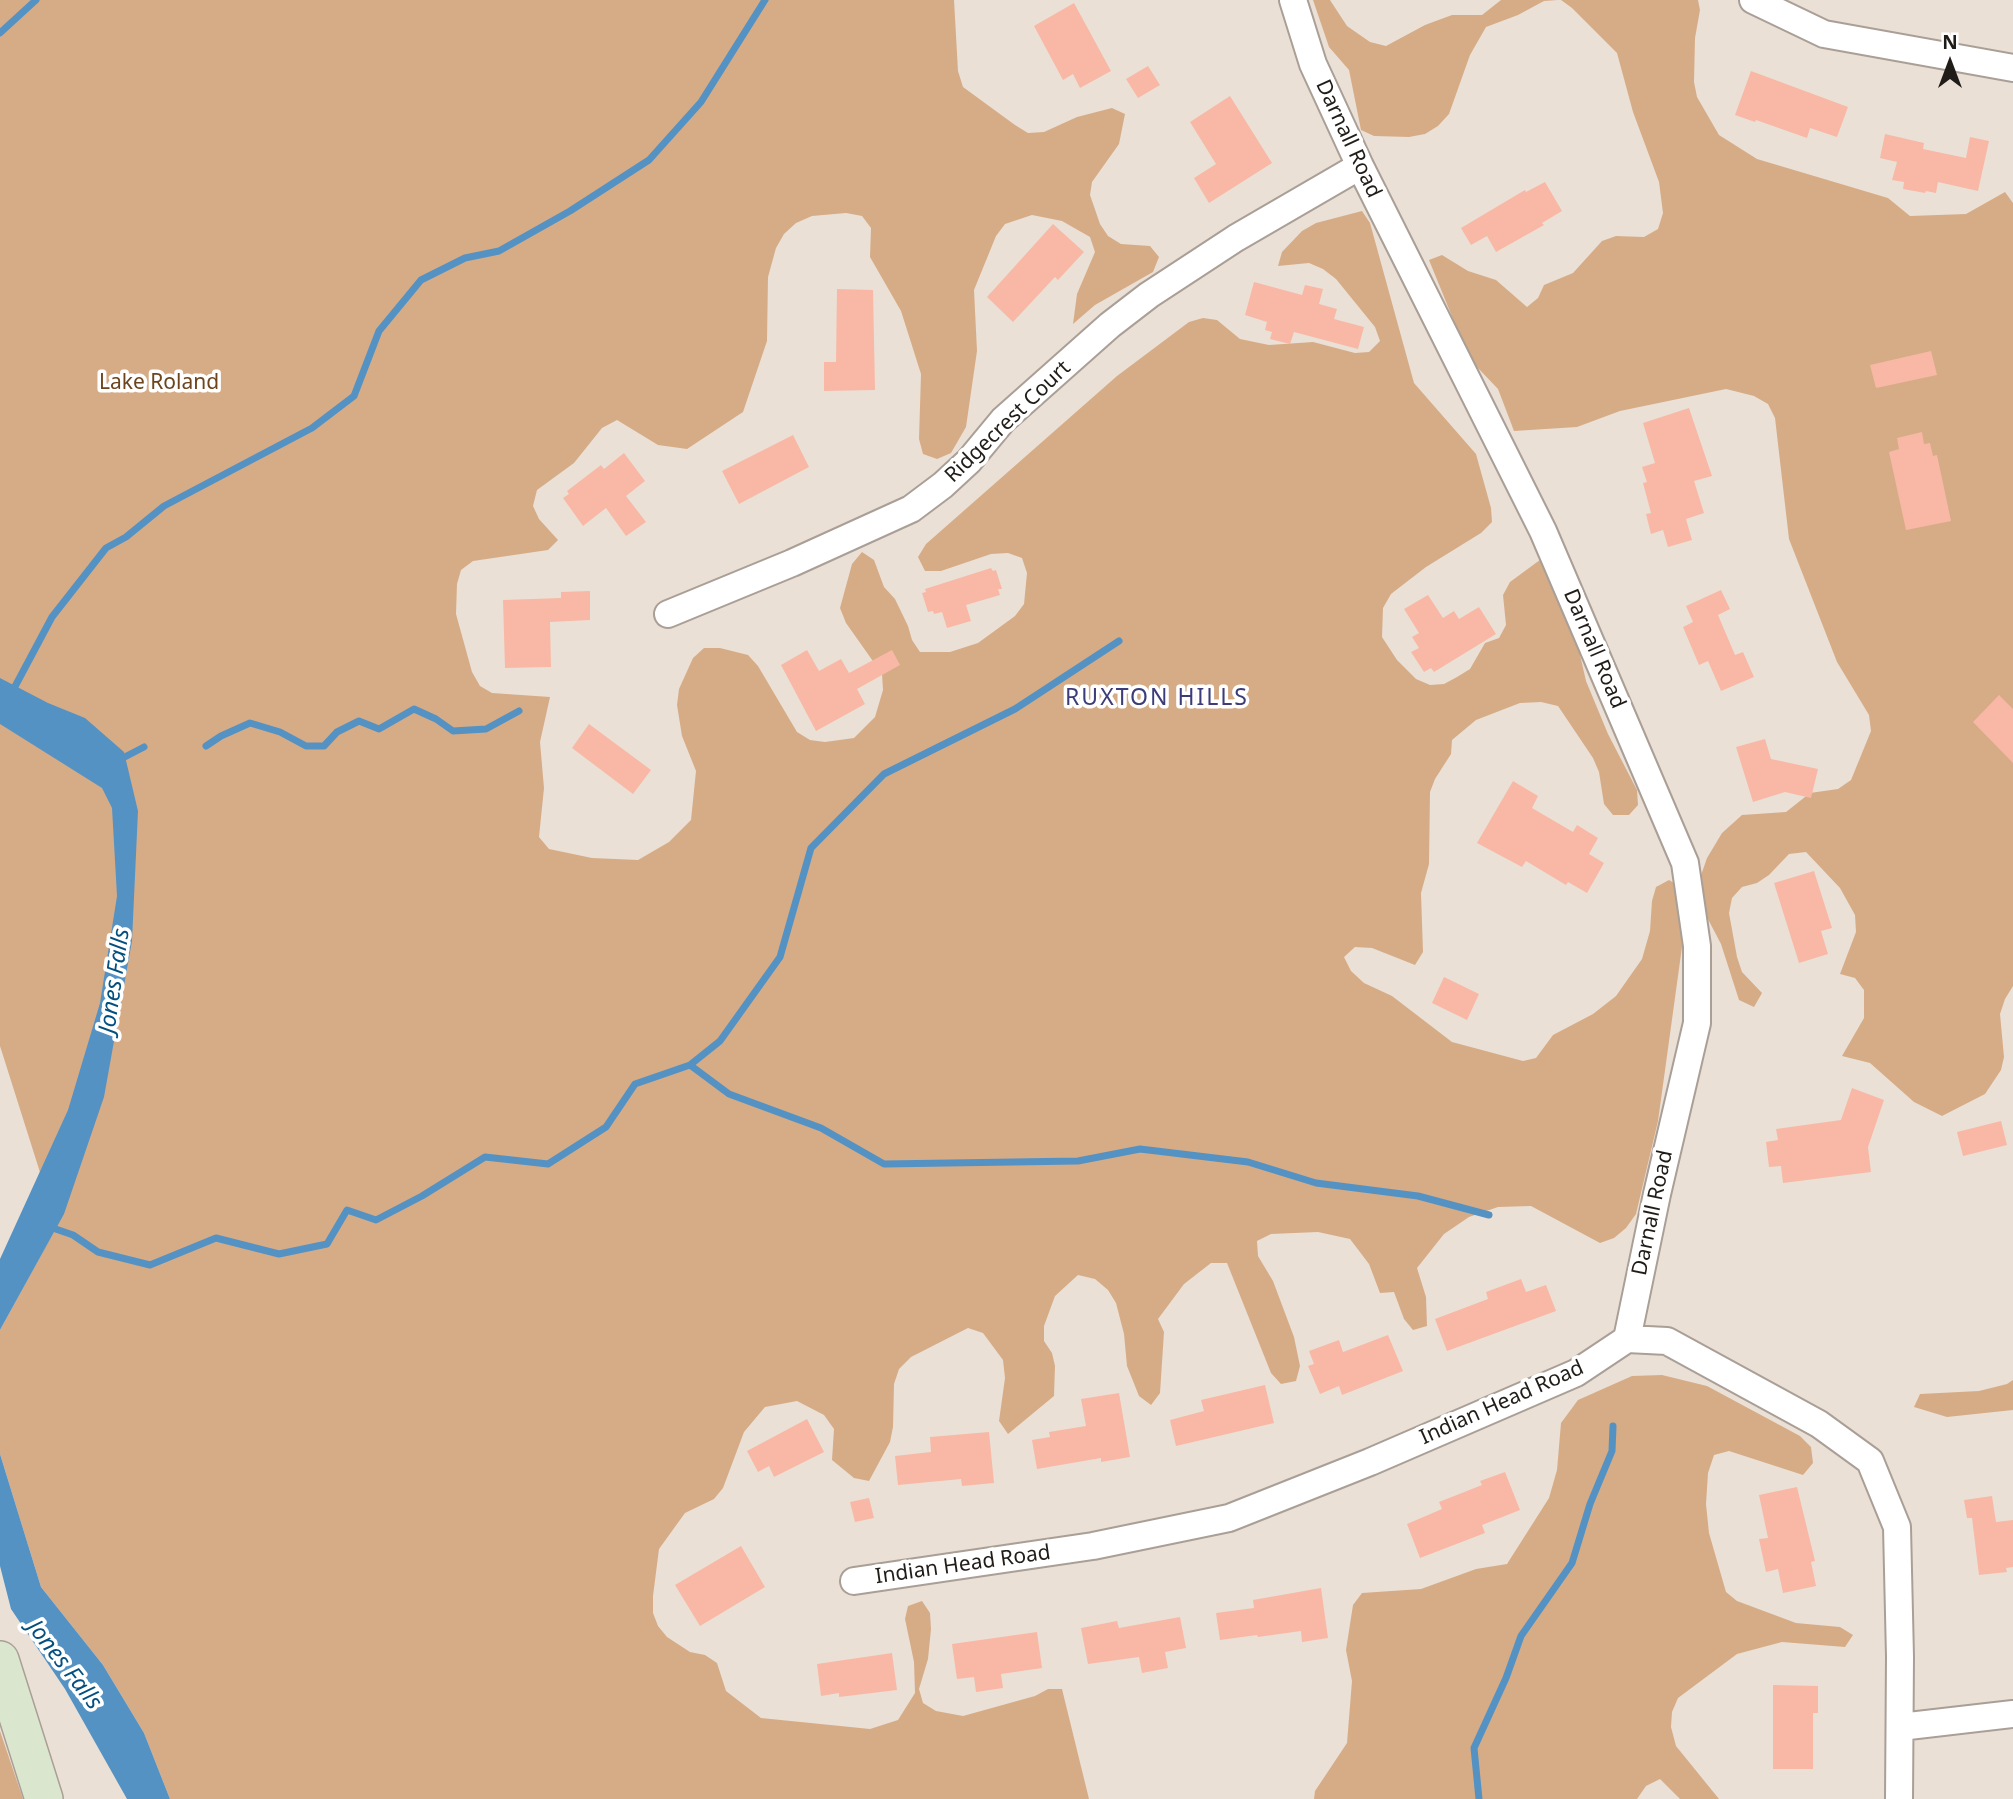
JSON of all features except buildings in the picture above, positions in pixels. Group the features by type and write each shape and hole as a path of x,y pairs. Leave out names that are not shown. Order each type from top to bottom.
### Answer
{"main road":[{"path":"0,1660 44,1799"}],"street":[{"name":"Darnall Road","path":"1293,0 1313,64 1360,166 1543,531 1685,863 1697,946 1697,1023 1627,1339"},
{"path":"1753,0 1824,34 2013,68"},
{"name":"Ridgecrest Court","path":"668,614 868,530 911,509 969,461 1003,420 1110,325 1149,295 1236,238 1360,166"},
{"path":"1627,1339 1667,1341 1819,1424 1870,1461 1898,1527 1899,1799"},
{"name":"Indian Head Road","path":"854,1581 1093,1546 1229,1518 1370,1462 1576,1373 1627,1339"},
{"path":"1900,1727 2013,1714"}],"green space":[{"name":"Lake Roland","path":"0,0 954,0 958,71 963,87 1015,125 1028,133 1044,132 1077,117 1112,108 1125,114 1119,144 1092,182 1090,195 1100,224 1108,236 1121,244 1150,246 1159,257 1153,272 1095,305 1073,324 1077,294 1095,252 1090,237 1062,221 1032,215 1005,224 996,236 974,290 977,351 966,427 951,453 937,459 923,454 919,439 921,374 901,311 870,257 871,228 862,216 846,213 812,216 796,223 784,234 776,248 768,277 767,341 743,412 687,449 658,445 617,420 602,428 574,463 537,490 533,506 539,519 558,540 548,550 473,561 461,570 457,584 456,614 472,672 480,686 492,693 550,697 540,742 544,788 539,837 549,849 592,858 638,860 669,842 691,820 696,771 682,736 677,705 679,689 693,658 704,648 720,648 748,655 758,666 797,732 810,740 825,742 854,738 875,717 883,690 882,674 846,623 840,608 852,564 862,552 874,560 884,587 895,599 912,640 920,652 950,652 978,643 1015,616 1024,604 1027,573 1022,558 1008,553 991,554 941,571 925,571 918,557 926,544 1117,376 1189,322 1203,318 1217,320 1240,339 1269,345 1313,342 1355,353 1369,352 1380,341 1375,327 1336,279 1309,263 1278,266 1282,252 1302,231 1316,223 1362,211 1370,223 1414,383 1476,454 1491,508 1492,522 1481,533 1426,567 1391,594 1383,608 1382,637 1397,660 1416,679 1430,685 1444,684 1470,669 1485,643 1499,638 1506,625 1503,595 1510,582 1548,554 1566,594 1586,681 1608,734 1637,790 1638,805 1629,815 1613,815 1604,804 1599,772 1593,758 1558,706 1541,702 1520,703 1476,720 1452,740 1451,754 1430,792 1429,864 1421,893 1423,952 1415,965 1372,948 1355,947 1344,957 1351,971 1364,983 1392,996 1452,1042 1523,1061 1536,1058 1553,1035 1593,1014 1616,996 1642,959 1650,931 1656,887 1669,880 1681,887 1682,947 1658,1121 1636,1214 1614,1238 1600,1243 1531,1206 1498,1207 1469,1217 1444,1234 1417,1268 1426,1297 1427,1326 1413,1330 1404,1319 1394,1292 1380,1293 1369,1264 1350,1239 1318,1232 1271,1234 1257,1241 1258,1256 1273,1281 1294,1337 1300,1366 1296,1381 1281,1384 1271,1373 1227,1263 1211,1263 1184,1284 1158,1319 1164,1332 1160,1393 1151,1405 1139,1396 1127,1366 1124,1334 1116,1303 1108,1290 1095,1279 1078,1275 1055,1296 1044,1326 1044,1341 1052,1353 1055,1366 1054,1396 1008,1434 999,1421 1005,1378 1003,1360 983,1333 968,1328 911,1357 899,1369 894,1384 890,1442 869,1481 854,1478 832,1460 834,1429 824,1415 797,1401 765,1407 744,1432 723,1488 714,1499 685,1513 659,1549 653,1596 653,1613 658,1626 667,1637 690,1652 705,1655 717,1663 726,1691 761,1718 870,1729 898,1720 915,1693 914,1662 905,1619 908,1606 922,1601 930,1613 931,1629 928,1659 919,1689 923,1703 936,1711 963,1716 1035,1696 1048,1689 1062,1689 1089,1799 170,1799 144,1733 103,1665 41,1587 0,1454 0,1330 57,1226 0,1046"},
{"path":"1313,0 1330,0 1347,26 1370,42 1386,46 1425,25 1452,15 1482,15 1501,0 1558,0 1544,1 1518,15 1486,27 1470,55 1449,114 1438,126 1425,134 1409,137 1374,136 1361,130 1349,70 1329,47"},
{"path":"1561,0 1698,0 1700,10 1695,38 1694,82 1697,97 1719,135 1757,159 1888,198 1910,216 1966,214 2005,192 2013,203 2013,986 2000,1014 2004,1057 2001,1070 1985,1094 1942,1116 1914,1102 1870,1063 1842,1056 1864,1018 1864,990 1855,978 1840,974 1856,932 1855,915 1840,888 1806,852 1789,854 1769,875 1757,883 1742,887 1732,898 1729,913 1737,957 1742,972 1762,993 1754,1007 1739,1000 1721,944 1699,902 1697,887 1707,858 1722,833 1742,815 1786,812 1810,793 1838,789 1851,780 1871,731 1869,715 1837,662 1789,539 1775,418 1768,404 1754,396 1726,389 1620,411 1577,427 1514,431 1498,389 1477,367 1462,341 1429,260 1442,255 1468,271 1496,280 1527,307 1538,298 1544,285 1573,273 1602,241 1616,236 1644,237 1658,229 1663,213 1659,182 1633,112 1617,53"},
{"path":"1662,1375 1707,1386 1800,1436 1811,1447 1813,1463 1803,1475 1729,1451 1714,1455 1708,1473 1706,1504 1709,1533 1726,1592 1737,1601 1796,1623 1840,1627 1853,1635 1845,1647 1782,1642 1737,1654 1678,1698 1672,1712 1671,1727 1676,1746 1719,1799 1680,1799 1660,1779 1646,1786 1637,1799 1314,1799 1315,1791 1347,1743 1352,1681 1346,1650 1353,1605 1362,1593 1421,1589 1476,1569 1507,1564 1549,1498 1557,1470 1561,1423 1578,1400 1632,1376"},
{"path":"2013,1380 2013,1410 1947,1417 1914,1407 1920,1394 1979,1391"},
{"path":"0,1731 23,1799 0,1799"}],"water":[{"name":"Jones Falls","path":"0,678 48,703 85,718 124,752 138,811 132,941 104,1097 64,1214 0,1330 0,1259 68,1110 100,1003 117,896 112,808 102,788 0,724"},
{"name":"Jones Falls","path":"0,1454 41,1587 103,1665 144,1733 170,1799 127,1799 65,1689 11,1609 0,1566"}],"waterway":[{"path":"0,33 36,0"},
{"path":"11,694 52,617 106,548 126,537 164,506 312,428 354,396 379,331 421,280 465,258 499,251 570,211 649,160 701,102 765,0"},
{"path":"47,1226 73,1235 98,1252 150,1265 216,1238 279,1254 327,1244 347,1210 376,1220 422,1196 485,1157 548,1164 606,1127 635,1084 690,1065 720,1041 780,957 811,848 884,774 1015,709 1119,641"},
{"path":"206,746 250,723 280,732 306,746 324,746 337,732 359,721 379,729 414,709 453,731 486,729 519,711"},
{"path":"117,761 144,747"},
{"path":"690,1065 729,1094 821,1128 884,1164 1078,1161 1140,1149 1248,1162 1316,1183 1418,1196 1489,1215"},
{"path":"1479,1799 1474,1748 1506,1678 1521,1636 1572,1563 1590,1504 1612,1451 1613,1426"}],"district":[{"name":"RUXTON HILLS","path":"1157,698"}]}
